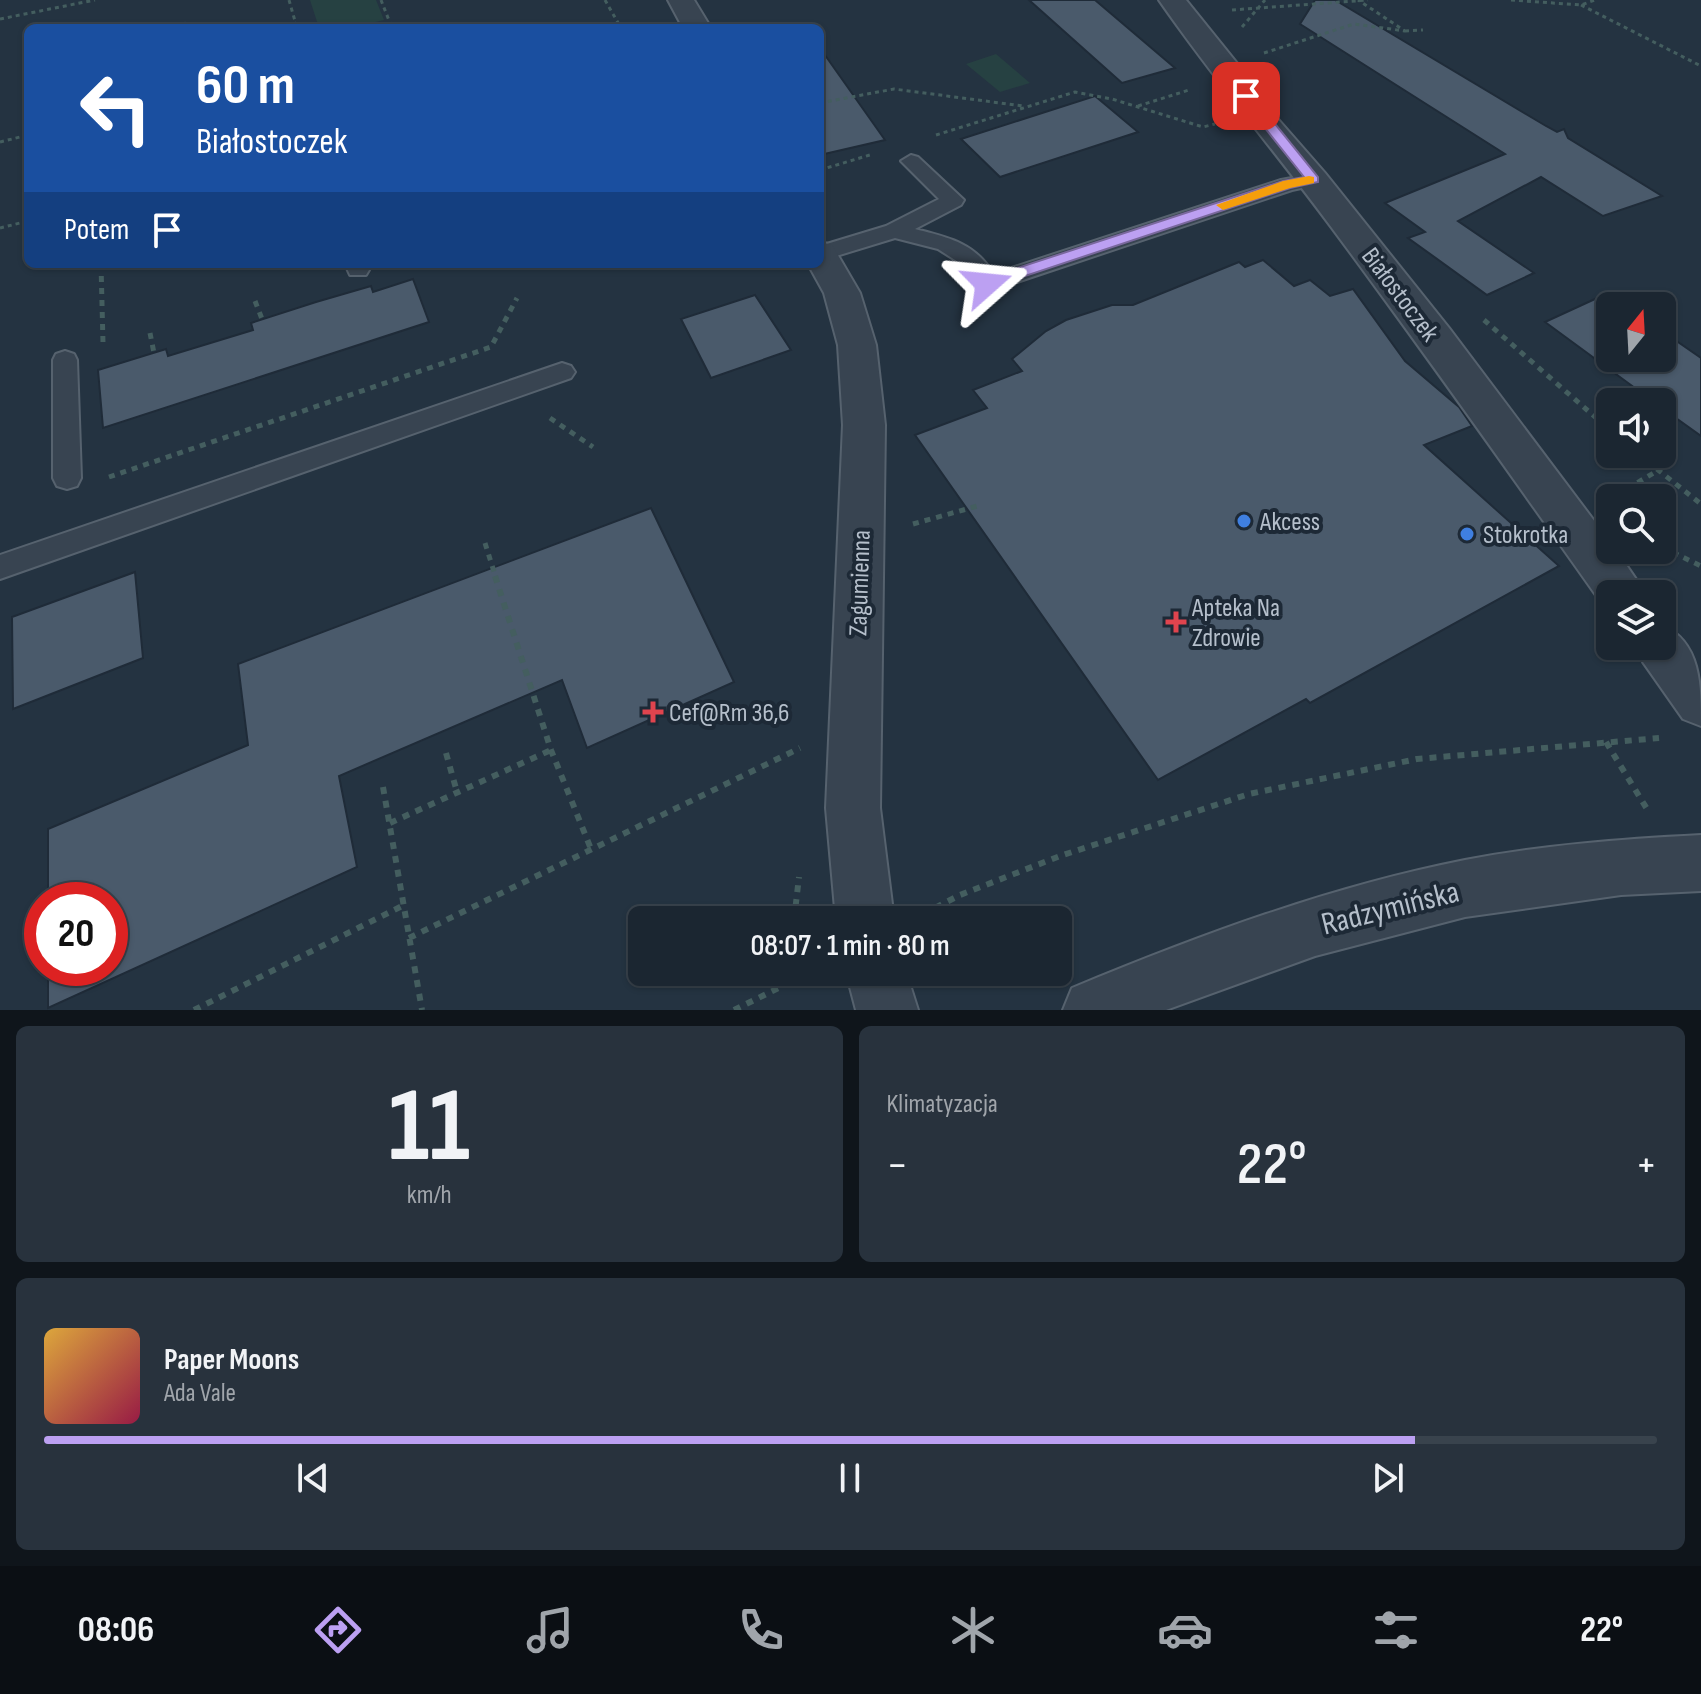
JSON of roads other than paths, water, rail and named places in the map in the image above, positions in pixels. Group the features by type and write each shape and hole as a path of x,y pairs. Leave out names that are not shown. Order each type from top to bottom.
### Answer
{"street":[{"path":"681,0 695,24"},
{"name":"Białostoczek","path":"1177,6 1234,78 1257,114 1311,177 1435,338 1612,580"},
{"name":"Zagumienna","path":"824,261 842,293 857,345 864,425 853,808 864,906"},
{"path":"1665,660 1685,720"},
{"name":"Radzymińska","path":"1094,1010 1291,931 1426,895 1541,875 1701,863"},
{"path":"880,986 887,1010"}],"lane":[{"path":"824,253 894,231 953,200 911,161"},
{"path":"894,231 946,244 975,262 987,284 1311,177"},
{"path":"65,360 67,478"},
{"path":"0,567 562,372"}],"place":[{"name":"Akcess","path":"1244,521"},
{"name":"Stokrotka","path":"1467,534"},
{"name":"Apteka Na Zdrowie","path":"1176,622"},
{"name":"Cef@Rm 36,6","path":"653,712"}]}
